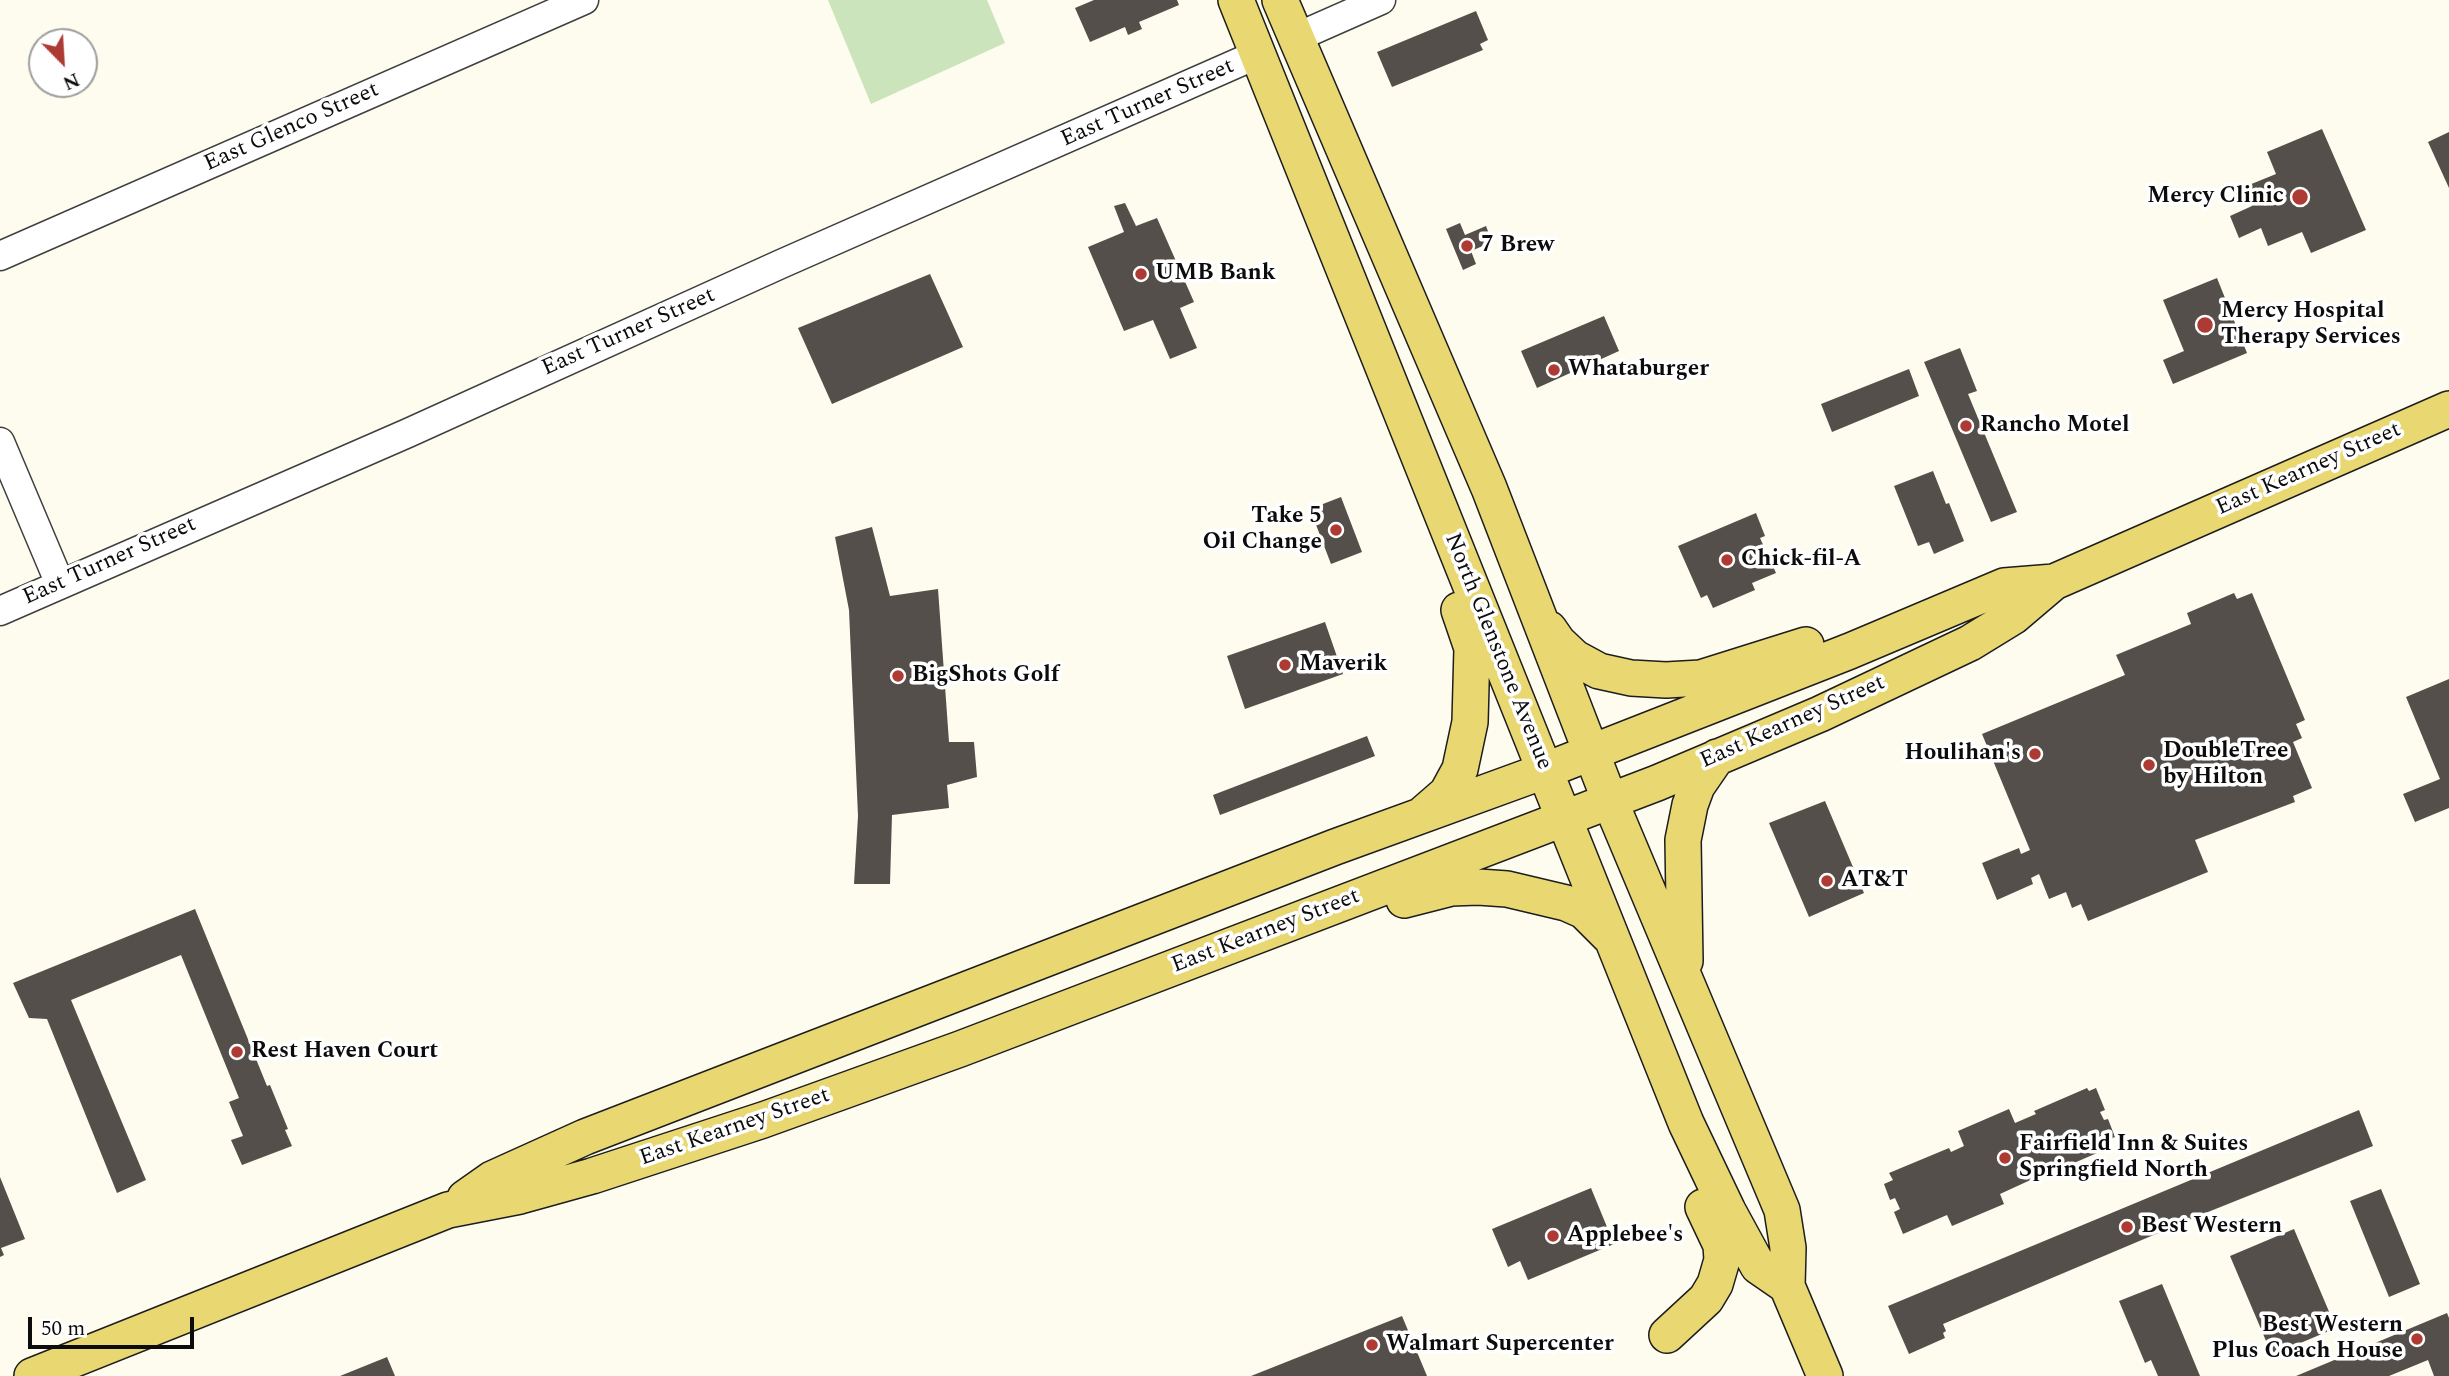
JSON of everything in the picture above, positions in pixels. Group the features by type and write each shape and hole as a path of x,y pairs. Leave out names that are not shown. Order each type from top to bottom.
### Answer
{"main road":[{"name":"North Glenstone Avenue","path":"1236,0 1663,1066 1704,1161 1758,1266 1787,1286"},
{"path":"1262,0 1275,27 1285,35 1295,38"},
{"path":"1280,0 1458,414 1590,752 1782,1210 1788,1248 1787,1286 1825,1376"},
{"path":"1258,54 1271,58 1287,72 1336,182 1348,191 1364,197"},
{"path":"1358,303 1376,401 1464,621 1472,649 1470,722 1460,769 1447,793 1422,816"},
{"name":"East Kearney Street","path":"32,1376 448,1210 520,1196 763,1120 960,1049 1610,801 1820,714 1970,643 2014,616 2054,582 2449,408"},
{"name":"East Kearney Street","path":"448,1210 492,1180 585,1138 1544,771 1850,651 2004,586 2054,582"},
{"path":"1534,605 1558,642 1575,658 1599,671 1631,678 1701,678 1805,645 1850,651"},
{"path":"1686,982 1683,840 1697,786 1717,757"},
{"path":"960,1049 1120,1009 1386,905 1451,888 1507,889 1566,903 1584,911 1614,942"},
{"path":"1663,1066 1682,1152 1721,1245 1722,1260 1715,1284 1706,1299 1667,1335"}],"street":[{"name":"East Glenco Street","path":"0,256 584,0"},
{"path":"1295,38 1381,0"},
{"name":"East Turner Street","path":"0,611 408,433 781,264 1258,54"},
{"path":"0,442 60,584"}],"green space":[{"path":"828,0 987,0 1005,43 871,104"}],"building":[{"path":"1094,0 1177,0 1179,5 1139,22 1142,29 1128,35 1125,27 1090,42 1075,8"},
{"path":"1476,11 1488,40 1480,44 1483,50 1392,87 1377,52"},
{"name":"Mercy Clinic","path":"2322,129 2366,230 2311,253 2302,232 2268,246 2261,228 2239,238 2230,216 2252,206 2244,187 2276,174 2267,152"},
{"path":"2449,132 2449,188 2428,142"},
{"name":"UMB Bank","path":"1125,203 1136,226 1157,218 1194,302 1180,308 1197,348 1170,359 1153,320 1124,331 1088,247 1124,232 1114,206"},
{"name":"7 Brew","path":"1460,223 1465,235 1486,226 1492,242 1471,251 1476,264 1463,270 1446,229"},
{"path":"930,274 963,347 832,404 798,328"},
{"name":"Mercy Hospital Therapy Services","path":"2217,278 2247,353 2173,384 2163,360 2184,351 2163,300"},
{"name":"Whataburger","path":"1604,316 1619,351 1537,388 1521,351"},
{"name":"Rancho Motel","path":"1960,348 1977,391 1968,394 2017,512 1991,522 1924,362"},
{"name":"Rancho Motel","path":"1909,369 1919,396 1832,432 1821,404"},
{"name":"Rancho Motel","path":"1933,471 1964,541 1934,554 1929,542 1918,546 1894,486"},
{"name":"Take 5 Oil Change","path":"1341,497 1362,552 1331,564 1310,509"},
{"name":"Chick-fil-A","path":"1756,513 1765,536 1760,538 1776,573 1752,583 1755,590 1713,608 1707,595 1701,598 1678,546"},
{"name":"BigShots Golf","path":"872,527 890,596 938,589 949,742 974,742 977,777 947,785 949,808 892,815 890,884 854,884 858,816 849,610 835,537"},
{"name":"DoubleTree by Hilton","path":"2234,593 2237,599 2252,593 2305,720 2296,724 2302,738 2293,742 2312,788 2293,796 2295,802 2195,840 2208,872 2088,921 2081,904 2072,908 2066,892 2049,899 2039,874 2031,878 2033,884 1997,900 1982,863 2019,848 2021,854 2030,850 1982,734 2125,675 2116,655 2191,624 2187,613"},
{"name":"Maverik","path":"1325,622 1343,674 1245,709 1227,656"},
{"path":"2449,679 2449,808 2415,822 2403,794 2440,779 2406,697"},
{"path":"1367,736 1375,756 1220,815 1213,795"},
{"path":"1825,801 1864,893 1809,917 1769,823"},
{"name":"Rest Haven Court","path":"195,909 267,1086 270,1085 292,1146 242,1165 231,1140 243,1136 229,1102 239,1098 181,955 71,1000 146,1180 117,1193 47,1019 29,1018 13,983"},
{"name":"Fairfield Inn & Suites Springfield North","path":"2087,1088 2089,1091 2096,1088 2105,1110 2100,1112 2104,1120 2108,1119 2115,1137 2108,1140 2111,1147 2060,1169 2057,1165 2036,1174 2037,1177 2000,1194 2004,1204 1952,1226 1947,1215 1903,1234 1894,1212 1900,1209 1895,1198 1890,1200 1884,1184 1893,1180 1889,1173 1949,1148 1951,1152 1964,1146 1958,1131 2009,1109 2015,1123 2036,1114 2034,1111"},
{"name":"Best Western","path":"2359,1110 2373,1146 2208,1212 1943,1324 1945,1338 1909,1354 1888,1306"},
{"path":"0,1177 25,1239 1,1248 4,1255 0,1257"},
{"name":"Applebee's","path":"1591,1188 1614,1244 1528,1280 1520,1261 1508,1267 1492,1229"},
{"path":"2381,1189 2420,1284 2389,1297 2350,1201"},
{"path":"2294,1229 2336,1328 2272,1355 2230,1256"},
{"path":"2162,1284 2200,1376 2158,1376 2151,1360 2145,1363 2119,1301"},
{"name":"Best Western Plus Coach House","path":"2447,1313 2449,1376 2434,1376 2428,1360 2389,1376 2296,1376"},
{"name":"Walmart Supercenter","path":"1402,1316 1427,1376 1251,1376"},
{"path":"387,1357 395,1376 340,1376"}],"place":[{"name":"Mercy Clinic","path":"2300,197"},
{"name":"7 Brew","path":"1467,246"},
{"name":"UMB Bank","path":"1141,274"},
{"name":"Mercy Hospital Therapy Services","path":"2205,325"},
{"name":"Whataburger","path":"1554,370"},
{"name":"Rancho Motel","path":"1966,426"},
{"name":"Take 5 Oil Change","path":"1336,530"},
{"name":"Chick-fil-A","path":"1727,560"},
{"name":"Maverik","path":"1285,665"},
{"name":"BigShots Golf","path":"898,676"},
{"name":"Houlihan's","path":"2035,754"},
{"name":"DoubleTree by Hilton","path":"2149,765"},
{"name":"AT&T","path":"1827,881"},
{"name":"Rest Haven Court","path":"237,1052"},
{"name":"Fairfield Inn & Suites Springfield North","path":"2005,1158"},
{"name":"Best Western","path":"2127,1227"},
{"name":"Applebee's","path":"1553,1236"},
{"name":"Best Western Plus Coach House","path":"2417,1339"},
{"name":"Walmart Supercenter","path":"1372,1345"}]}
